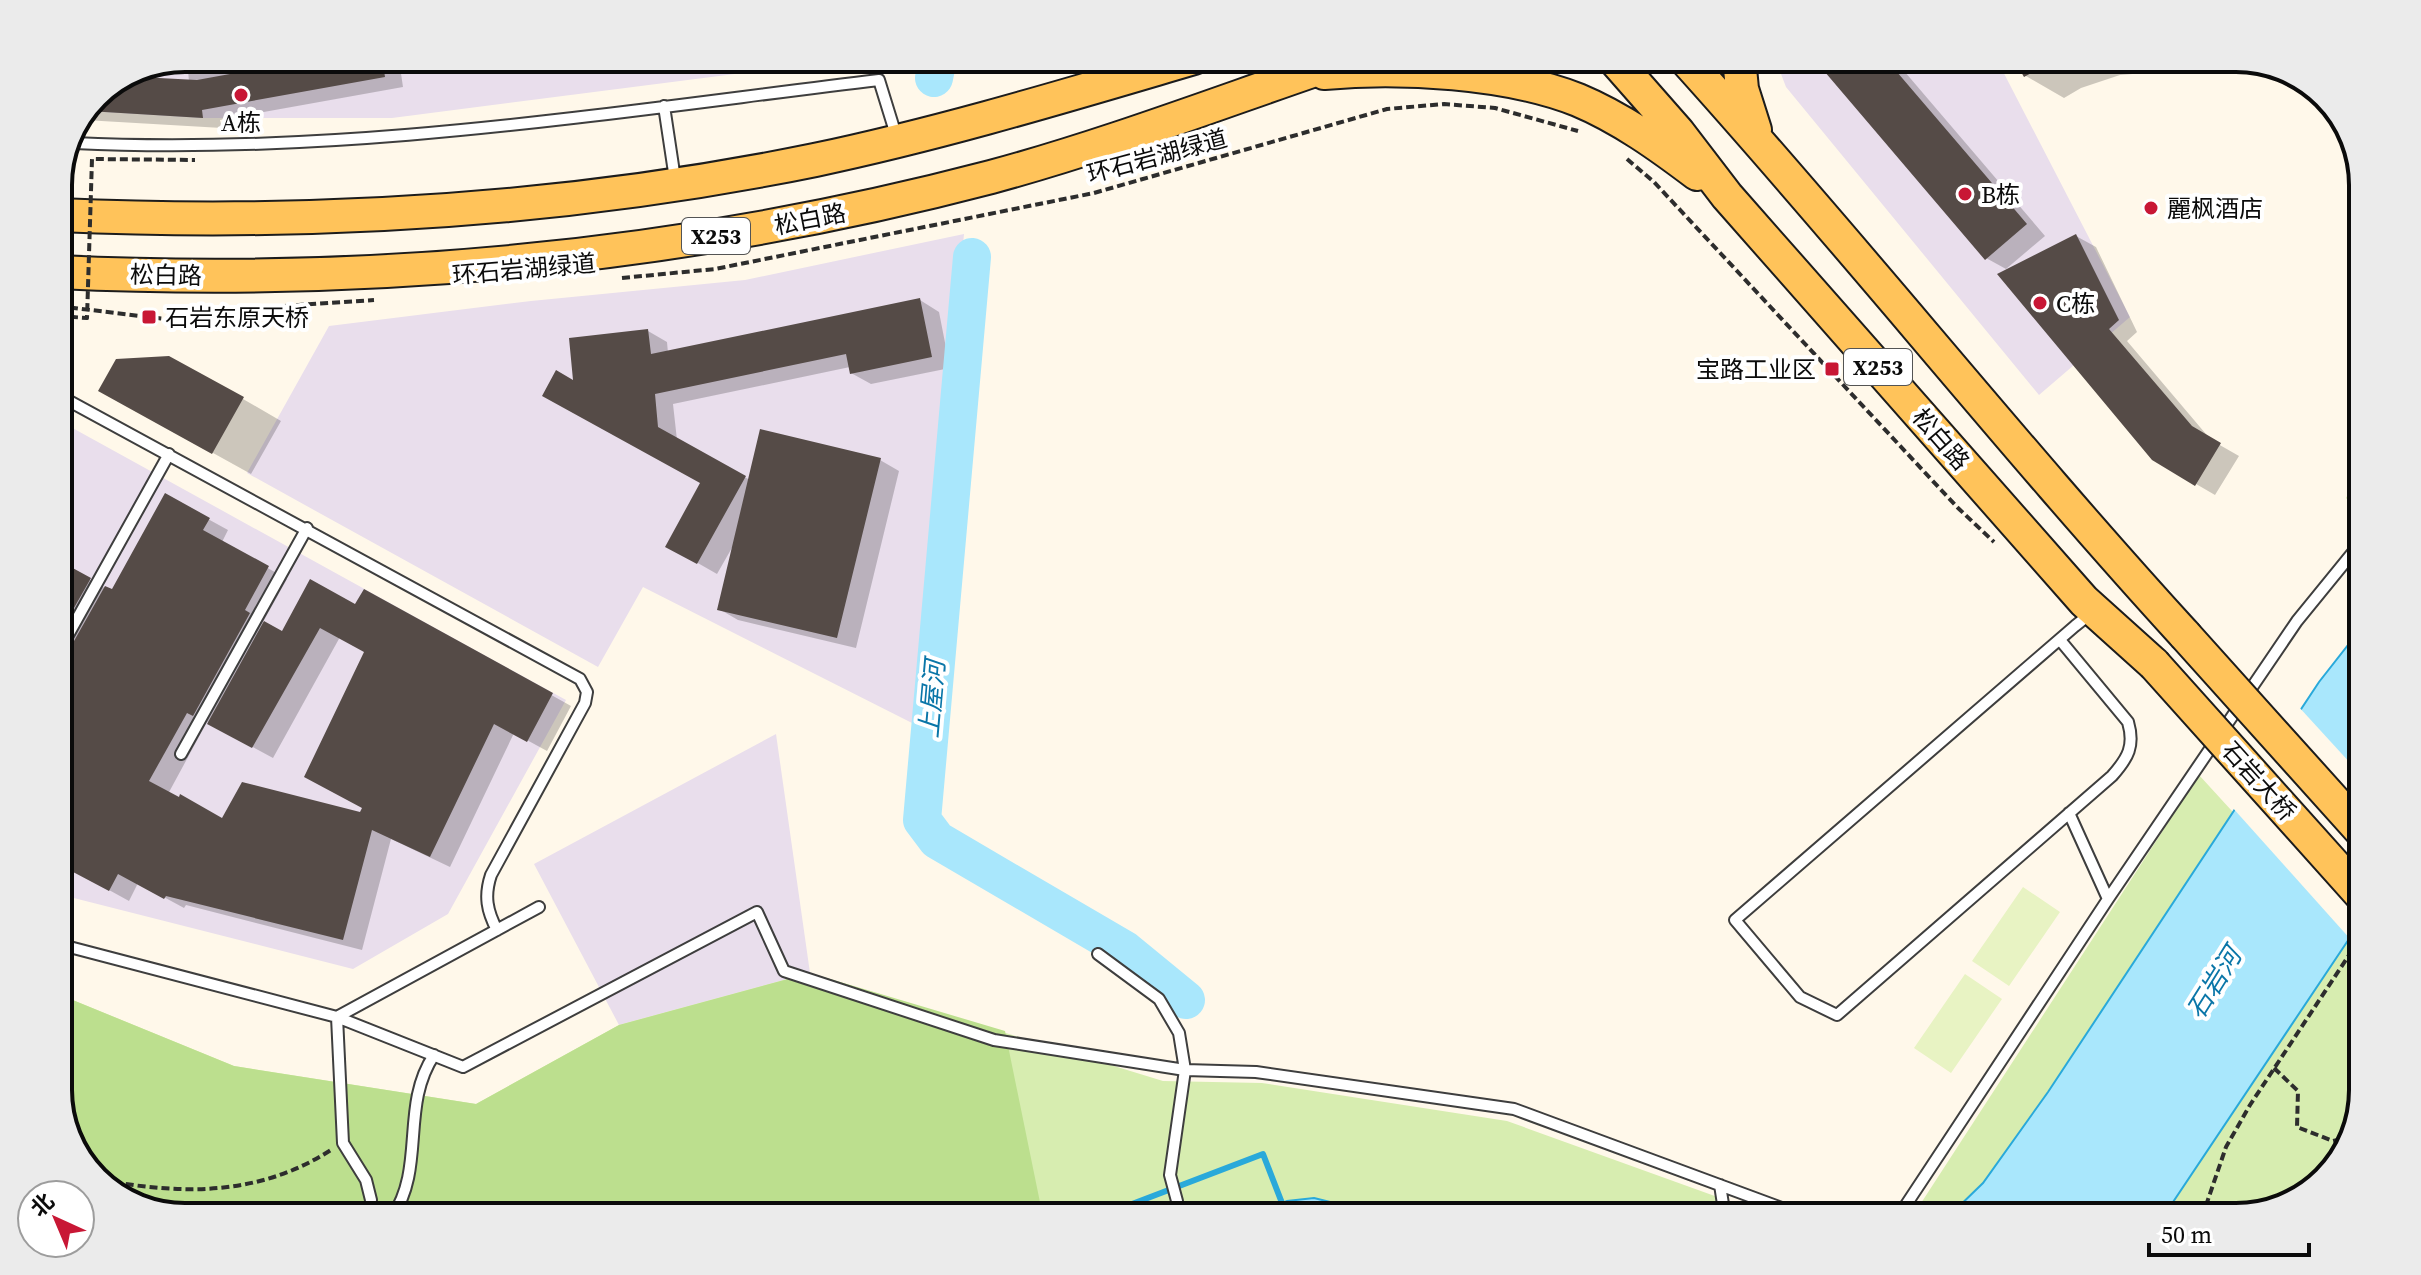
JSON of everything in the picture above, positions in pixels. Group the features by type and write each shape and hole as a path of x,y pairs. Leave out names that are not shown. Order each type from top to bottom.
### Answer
{"main road":[{"name":"X253","path":"72,215 231,218 400,214 568,200 676,185 898,141 1146,72"},
{"name":"松白路","path":"72,272 231,276 403,271 574,257 673,243 827,216 994,176 1076,152 1309,72"},
{"path":"1297,76 1374,72"},
{"path":"1406,72 1495,79 1538,86 1580,101 1627,125 1727,196"},
{"name":"松白路","path":"1625,72 1678,132 1727,196 2095,610 2154,664"},
{"name":"X253","path":"1697,72 1765,147"},
{"path":"1741,72 1748,111 1765,147"},
{"name":"石岩大桥","path":"1765,147 2029,460 2349,817"},
{"name":"石岩大桥","path":"2154,664 2349,881"}],"lane":[{"path":"81,143 189,146 402,137 879,80 898,141"},
{"path":"664,106 676,185"},
{"path":"72,405 307,528 580,679 587,692 585,703 491,875 486,901 497,930"},
{"path":"72,628 169,454"},
{"path":"181,754 307,528"},
{"path":"1907,1203 2297,621 2349,557"},
{"path":"2060,640 2128,722 2132,736 2127,759 1837,1015 1800,997 1735,920 2060,640 2095,610"},
{"path":"2069,813 2108,899"},
{"path":"337,1017 539,907"},
{"path":"72,948 337,1017 463,1067 757,912 784,971 994,1040 1185,1070 1256,1072 1514,1109 1768,1203"},
{"path":"1098,954 1159,999 1179,1033 1185,1070 1170,1175 1177,1203"},
{"path":"337,1017 343,1143 366,1180 371,1203"},
{"path":"398,1203 409,1178 414,1108 421,1073 434,1055"},
{"path":"1720,1185 1723,1203"}],"path":[{"name":"环石岩湖绿道","path":"608,279 715,269 1094,193 1387,109 1444,104 1495,108 1538,118 1590,137"},
{"path":"1625,158 1654,182 1958,508 2003,551"},
{"path":"72,317 87,318 92,159 195,160"},
{"path":"72,308 173,320 253,308 377,300"},
{"path":"2207,1203 2226,1147 2250,1105 2349,955"},
{"path":"2274,1068 2298,1091 2297,1127 2337,1140"},
{"path":"122,1184 201,1191 233,1188 263,1182 323,1156 343,1143"}],"shaded area":[{"path":"185,72 750,72 392,118 203,118 99,112 129,87 149,78"},
{"path":"1780,72 2003,72 2130,317 2039,395 1786,87"},
{"path":"964,234 916,725 643,587 598,667 247,473 329,326 531,301 745,280"},
{"path":"72,428 566,700 448,914 353,969 72,898"},
{"path":"776,734 810,973 619,1025 534,864"}],"green space":[{"path":"2199,775 2349,939 2349,1090 2343,1126 2330,1153 2305,1180 2279,1194 2251,1202 1921,1203"},
{"path":"2023,887 2060,912 2009,986 1972,961"},
{"path":"810,973 1163,1081 1262,1083 1507,1121 1734,1203 185,1203 156,1199 135,1191 111,1175 91,1153 74,1112 72,1000 234,1066 476,1104 619,1025"},
{"path":"810,973 1005,1031 1040,1203 170,1202 135,1191 111,1175 91,1153 74,1112 72,1000 234,1066 476,1104 619,1025"},
{"path":"1965,974 2002,999 1951,1073 1914,1048"}],"water":[{"name":"石岩河","path":"2349,644 2349,939 2172,1203 1962,1203 1983,1183 2048,1092 2319,682"},
{"path":"1314,1198 1334,1203 1282,1203"}],"pier":[{"path":"2298,706 2349,762 2349,938 2232,807"}],"building":[{"path":"241,72 384,72 385,77 202,110 203,118 99,112 129,87 149,78 197,80"},
{"path":"1825,72 1897,72 2027,224 1985,260"},
{"path":"2076,234 2119,320 2109,329 2192,426 2221,443 2195,486 2152,460 1997,274"},
{"path":"920,298 932,357 850,374 846,354 655,394 658,427 746,476 697,564 665,547 700,483 542,396 556,370 573,380 569,338 648,329 651,354"},
{"path":"169,356 244,397 212,454 98,391 116,359"},
{"path":"760,429 881,458 837,638 717,610"},
{"path":"165,493 210,518 203,530 269,566 245,610 250,613 193,716 187,713 149,781 179,797 180,794 222,818 242,782 360,812 362,808 304,777 364,652 320,628 252,748 207,724 264,621 282,631 310,579 355,604 364,589 553,693 527,742 494,724 430,857 372,830 343,940 166,896 164,899 118,874 109,891 72,871 72,645 105,586 112,589"},
{"path":"72,568 91,578 72,611"}],"waterway":[{"name":"上屋河","path":"934,78 935,72"},
{"name":"上屋河","path":"972,257 922,820 937,840 1125,950 1186,1000"},
{"path":"1135,1203 1263,1154 1282,1203"}],"place":[{"name":"A栋","path":"241,95"},
{"name":"B栋","path":"1965,194"},
{"name":"麗枫酒店","path":"2151,208"},
{"name":"C栋","path":"2040,303"},
{"name":"石岩东原天桥","path":"149,317"},
{"name":"宝路工业区","path":"1832,369"}]}
